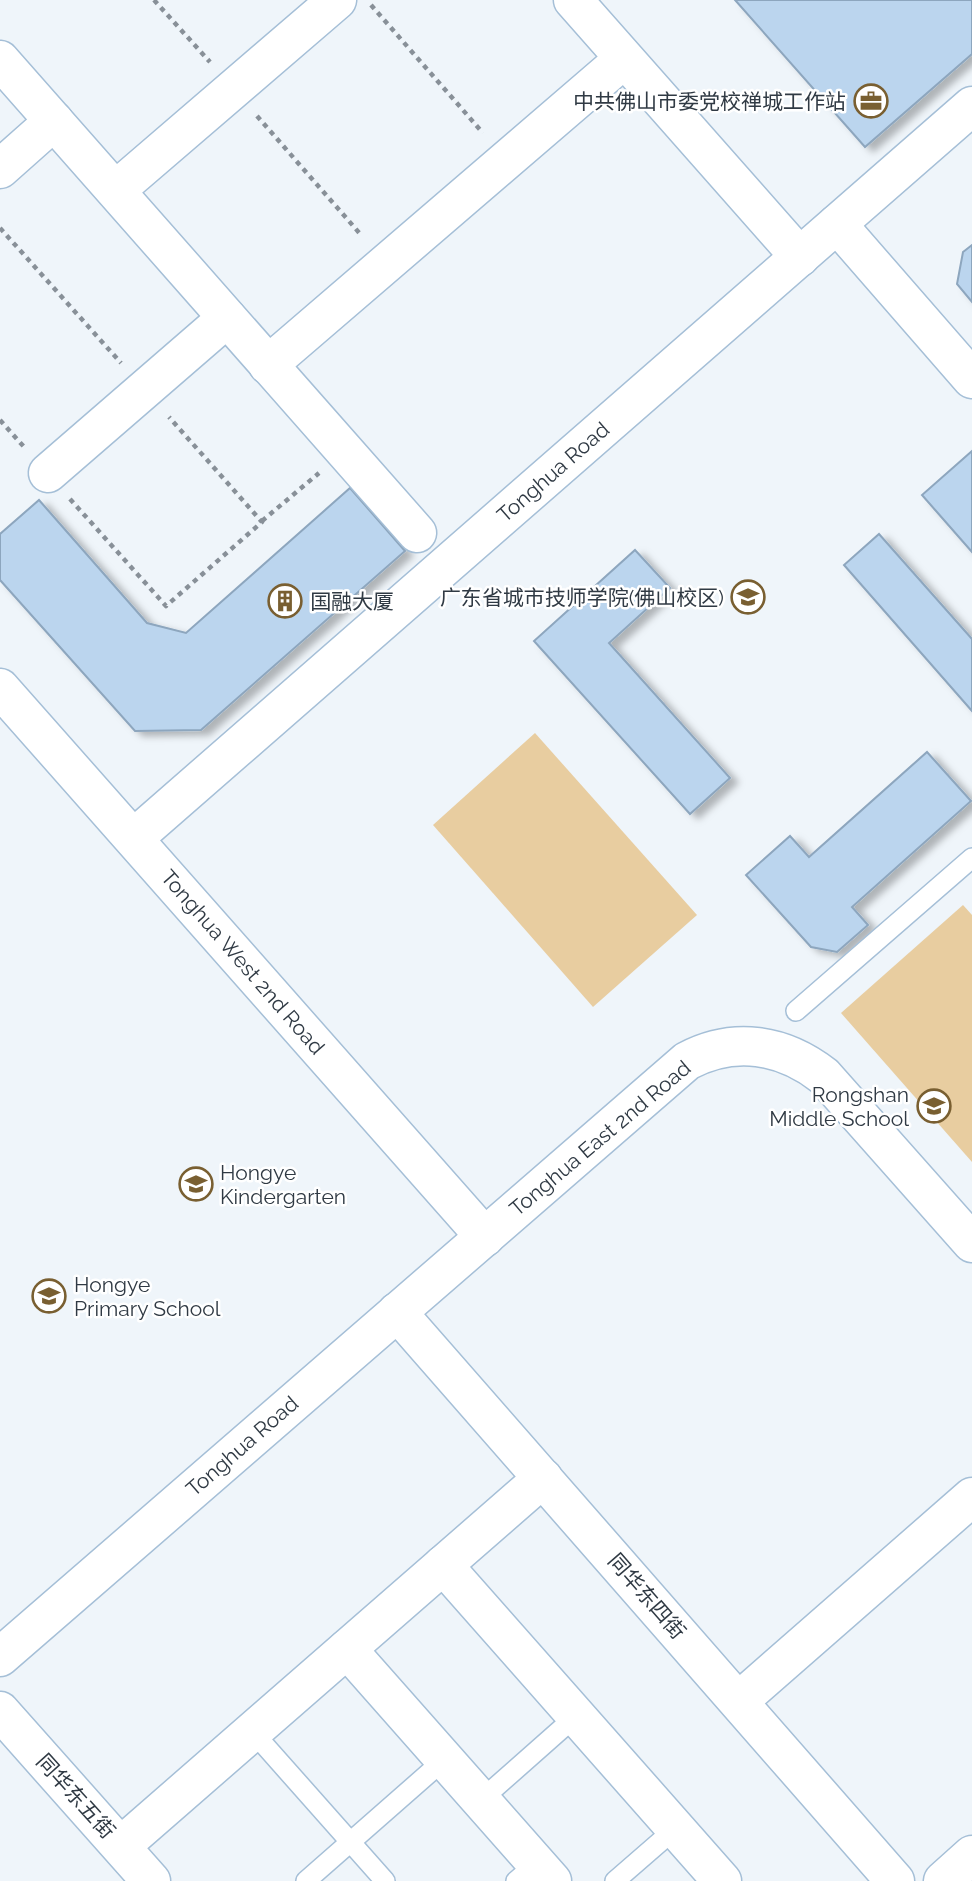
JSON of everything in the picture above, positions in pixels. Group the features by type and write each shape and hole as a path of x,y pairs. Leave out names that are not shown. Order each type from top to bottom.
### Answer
{"street":[{"path":"116,190 337,0"},
{"path":"592,7 624,59 800,257"},
{"path":"268,365 624,59"},
{"path":"0,60 417,533"},
{"name":"Tonghua Road","path":"134,838 972,106"},
{"path":"0,169 54,121"},
{"path":"837,224 972,379"},
{"path":"48,473 227,318"},
{"name":"Tonghua West 2nd Road","path":"0,688 485,1237"},
{"name":"Tonghua East 2nd Road","path":"485,1237 687,1062 709,1050 736,1046 784,1051 807,1062 824,1076 972,1242"},
{"name":"Tonghua Road","path":"0,1657 485,1237"},
{"name":"同华东四街","path":"397,1312 739,1701 885,1878"},
{"path":"121,1846 543,1478"},
{"path":"739,1701 972,1497"},
{"path":"443,1565 722,1881"},
{"path":"347,1649 481,1800 535,1875"},
{"name":"同华东五街","path":"0,1711 151,1881"},
{"path":"943,1881 972,1855"}],"lane":[{"path":"796,1011 972,858"},
{"path":"481,1800 576,1716"},
{"path":"252,1731 385,1881"},
{"path":"306,1881 444,1759"},
{"path":"615,1881 676,1828"}],"path":[{"path":"154,0 386,263"},
{"path":"367,0 507,160"},
{"path":"262,522 344,452"}],"shaded area":[{"path":"535,733 697,915 593,1007 433,825"},
{"name":"Rongshan Middle School","path":"963,905 972,915 972,1162 841,1013"}],"building":[{"name":"中共佛山市委党校禅城工作站","path":"735,0 972,0 972,54 865,147"},
{"path":"972,245 972,302 957,284 963,252"},
{"path":"972,451 972,552 922,495"},
{"name":"国融大厦","path":"350,488 405,551 201,730 135,731 0,580 0,534 39,500 147,623 186,633"},
{"path":"879,534 972,639 972,711 844,565"},
{"path":"635,550 670,588 609,643 730,778 690,814 534,641"},
{"path":"927,752 971,801 852,907 868,925 837,952 811,947 746,875 790,836 809,857"}],"place":[{"name":"中共佛山市委党校禅城工作站","path":"871,101"},
{"name":"广东省城市技师学院(佛山校区)","path":"748,597"},
{"name":"国融大厦","path":"285,601"},
{"name":"Rongshan Middle School","path":"934,1106"},
{"name":"Hongye Kindergarten","path":"196,1184"},
{"name":"Hongye Primary School","path":"49,1296"}]}
